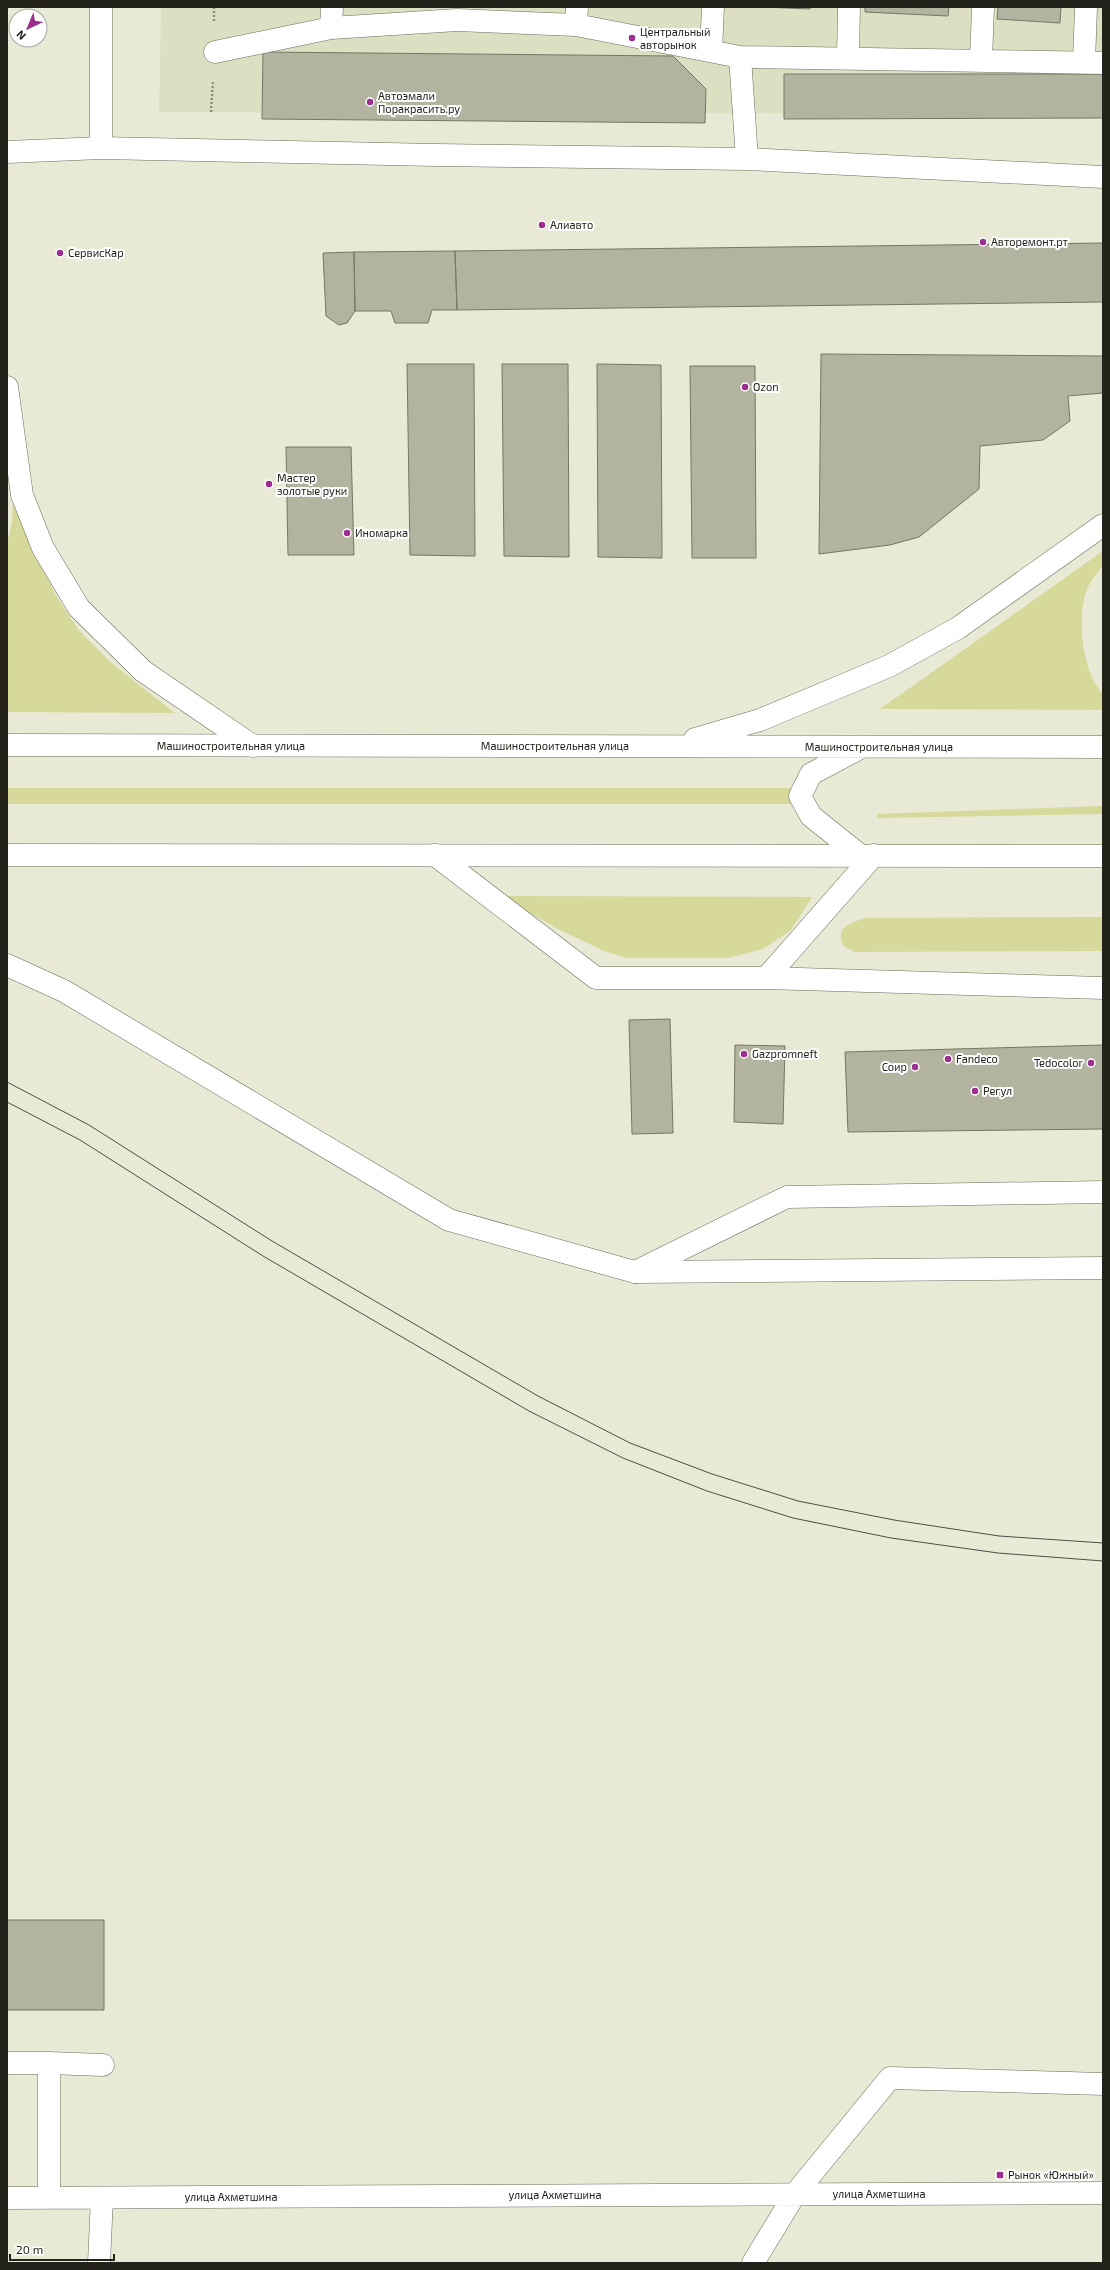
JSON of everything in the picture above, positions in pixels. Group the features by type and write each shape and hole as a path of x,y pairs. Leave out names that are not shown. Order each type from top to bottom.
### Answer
{"main road":[{"path":"101,7 101,148"},
{"path":"711,51 713,7"},
{"path":"848,58 850,7"},
{"path":"981,60 983,7"},
{"path":"215,52 332,18 457,13 576,16 711,51 740,57 1093,62 1086,7"},
{"path":"740,57 747,159"},
{"path":"7,152 101,148 436,155 747,159 1103,177"},
{"path":"7,387 22,495 43,548 79,608 143,671 253,746"},
{"path":"670,746 760,720 889,666 958,628 1103,525"},
{"name":"Машиностроительная улица","path":"7,746 1103,747"},
{"path":"863,747 811,774 800,796 811,816 868,856"},
{"path":"7,855 1103,856"},
{"path":"435,855 596,978 766,978 1103,988"},
{"path":"766,978 868,856"},
{"path":"7,965 64,991 449,1220 635,1272 1103,1268"},
{"path":"635,1272 787,1197 1103,1192"},
{"path":"7,2063 104,2065"},
{"path":"49,2063 49,2197"},
{"path":"753,2263 795,2194 890,2078 1103,2084"},
{"name":"улица Ахметшина","path":"7,2198 1103,2193"},
{"path":"99,2263 102,2198"}],"shaded area":[{"name":"Центральный авторынок","path":"161,7 1103,7 1103,114 159,112"}],"green space":[{"path":"14,483 34,552 57,597 78,629 109,661 175,713 7,712 7,543 12,523"},
{"path":"1103,551 1103,563 1086,592 1083,603 1082,630 1083,645 1090,673 1103,694 1103,710 880,709"},
{"path":"7,788 791,788 791,804 7,804"},
{"path":"1103,806 1103,814 877,818 877,814"},
{"path":"500,896 812,897 791,930 763,949 728,958 625,958 602,950 556,928"},
{"path":"1103,917 1103,951 855,952 845,947 841,935 842,931 849,924 866,918"}],"building":[{"path":"764,7 811,7 810,9"},
{"path":"865,7 949,7 948,16 865,12"},
{"path":"998,7 1061,7 1060,23 997,19"},
{"path":"263,52 673,56 706,89 705,123 262,119"},
{"path":"784,74 1103,74 1103,118 784,119"},
{"path":"1103,243 1103,302 457,310 455,251"},
{"path":"455,251 457,310 432,310 428,323 395,323 391,311 355,311 354,252"},
{"path":"354,252 355,311 347,323 339,325 326,316 323,253"},
{"path":"821,354 1103,356 1103,393 1068,396 1070,421 1043,440 980,446 979,489 919,537 890,545 819,554"},
{"path":"407,364 474,364 475,556 410,555"},
{"path":"502,364 568,364 569,557 504,556"},
{"path":"597,364 661,365 662,558 598,557"},
{"path":"690,366 755,366 756,558 692,558"},
{"path":"286,447 351,447 354,555 288,555"},
{"path":"670,1019 673,1133 632,1134 629,1020"},
{"path":"735,1045 785,1046 783,1124 734,1122"},
{"name":"Регул","path":"1103,1045 1103,1129 848,1132 845,1052"},
{"path":"7,1920 104,1920 104,2010 7,2010"}],"tram line":[{"path":"7,1082 89,1125 272,1241 538,1396 630,1443 712,1474 798,1501 894,1520 999,1536 1103,1543"},
{"path":"7,1102 80,1140 263,1256 529,1411 623,1458 707,1491 793,1518 891,1538 998,1553 1103,1561"}],"place":[{"name":"Центральный авторынок","path":"632,38"},
{"name":"Автоэмали Поракрасить.ру","path":"370,102"},
{"name":"Алиавто","path":"542,225"},
{"name":"Авторемонт.рт","path":"983,242"},
{"name":"СервисКар","path":"60,253"},
{"name":"Ozon","path":"745,387"},
{"name":"Мастер золотые руки","path":"269,484"},
{"name":"Иномарка","path":"347,533"},
{"name":"Gazpromneft","path":"744,1054"},
{"name":"Fandeco","path":"948,1059"},
{"name":"Tedocolor","path":"1091,1063"},
{"name":"Соир","path":"915,1067"},
{"name":"Регул","path":"975,1091"},
{"name":"Рынок «Южный»","path":"1000,2175"}]}
